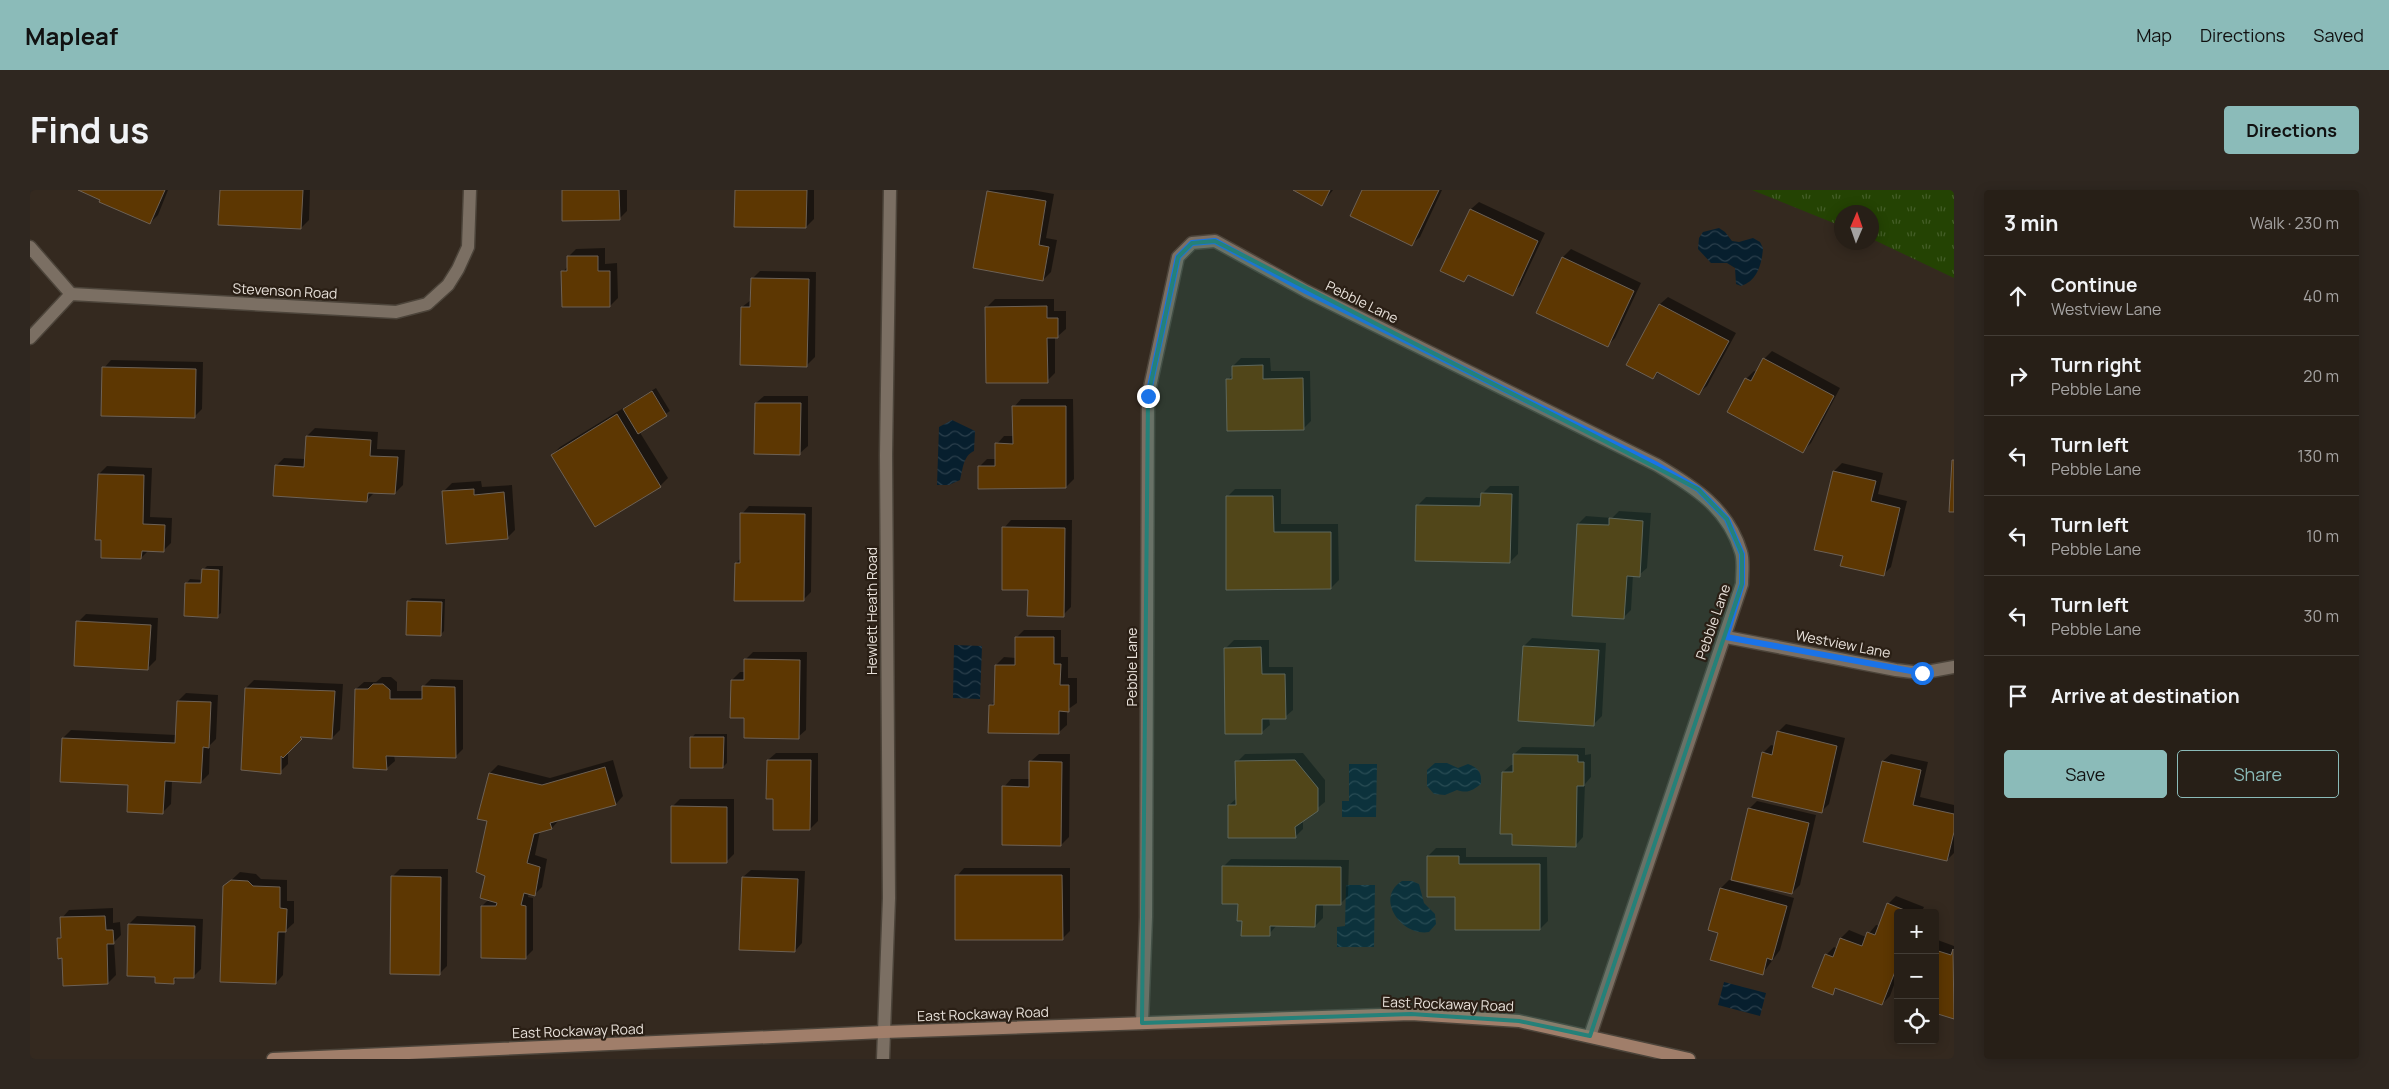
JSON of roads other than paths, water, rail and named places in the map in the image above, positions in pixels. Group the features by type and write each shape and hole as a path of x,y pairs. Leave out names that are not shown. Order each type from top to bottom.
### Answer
{"main road":[{"name":"East Rockaway Road","path":"273,1059 884,1032 1412,1014 1519,1021 1689,1059"}],"street":[{"name":"Stevenson Road","path":"71,294 396,312 427,304 448,285 468,247 470,190"},
{"name":"Hewlett Heath Road","path":"884,1059 889,898 886,445 890,190"},
{"name":"Pebble Lane","path":"1142,1023 1146,917 1148,396 1178,257 1192,243 1215,241 1306,291 1657,465 1698,489 1727,519 1742,554 1742,584 1726,637 1705,690 1590,1036"},
{"path":"30,247 71,294 30,338"},
{"name":"Westview Lane","path":"1726,637 1896,670 1922,673 1954,667"}],"water":[{"path":"1719,228 1732,241 1739,242 1753,238 1760,242 1763,248 1758,271 1746,284 1741,286 1736,284 1735,268 1727,263 1711,263 1698,249 1699,238 1703,232"},
{"path":"952,420 975,431 974,451 966,459 960,480 949,485 937,485 939,427"},
{"path":"954,645 982,646 980,699 953,698"},
{"path":"1435,763 1447,763 1458,768 1468,764 1479,771 1481,784 1473,790 1457,790 1445,795 1434,794 1427,786 1427,770"},
{"path":"1349,764 1377,764 1376,817 1342,817 1342,801 1349,801"},
{"path":"1402,881 1412,881 1419,884 1424,903 1435,914 1436,924 1429,932 1409,929 1395,915 1391,906 1391,897 1394,888"},
{"path":"1346,885 1375,885 1374,947 1337,947 1337,927 1345,926"},
{"path":"1724,982 1766,993 1760,1016 1718,1005"}]}
